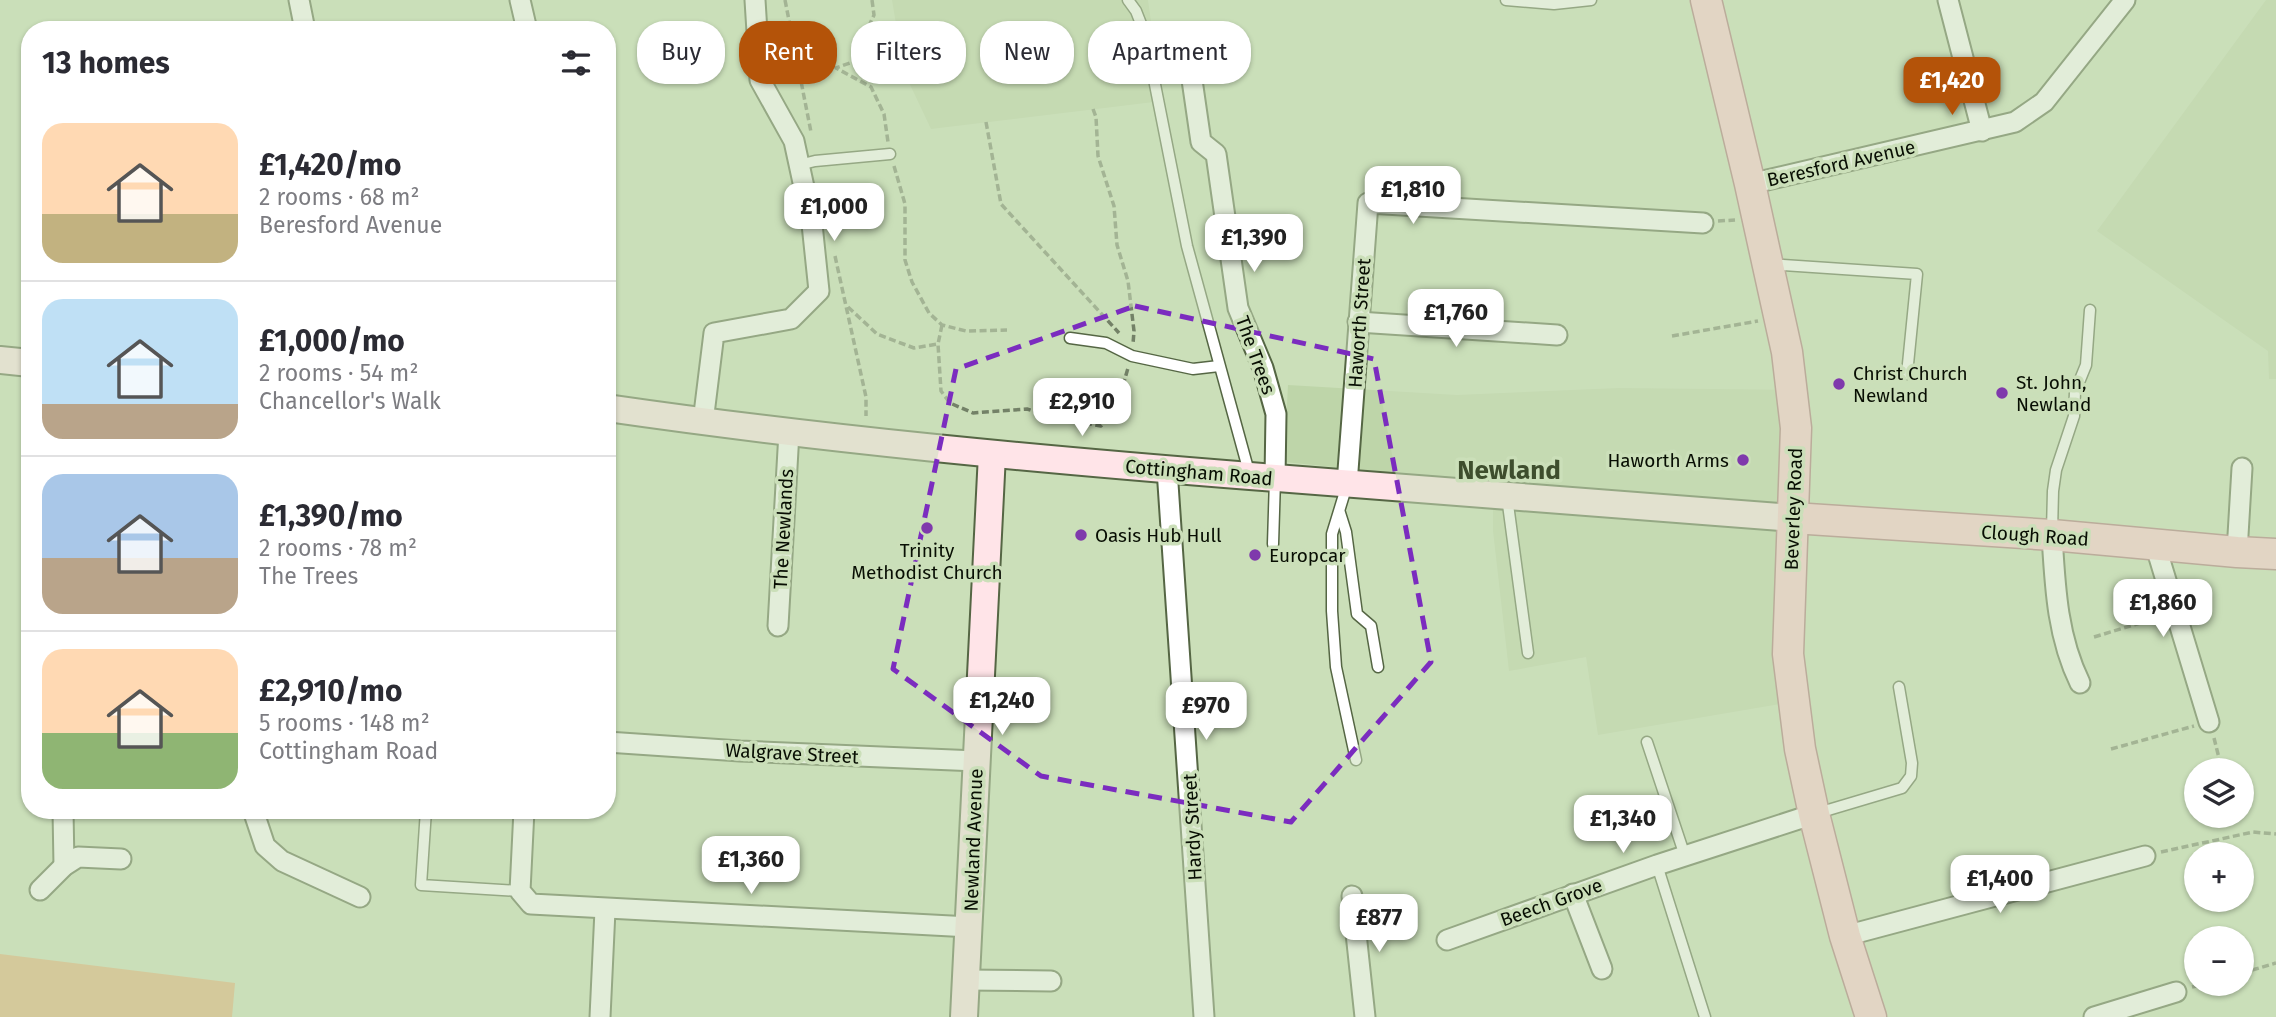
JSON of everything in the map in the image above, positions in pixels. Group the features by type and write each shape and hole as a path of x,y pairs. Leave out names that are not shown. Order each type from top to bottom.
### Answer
{"main road":[{"name":"Beverley Road","path":"1706,0 1787,352 1796,428 1788,654 1800,748 1845,936 1871,1017"},
{"path":"0,360 21,362"},
{"name":"Cottingham Road","path":"616,409 702,422 992,454 1793,518"},
{"name":"Newland Avenue","path":"964,1017 992,454"},
{"name":"Clough Road","path":"1793,518 2052,535 2276,554"}],"street":[{"path":"299,0 303,21"},
{"path":"520,0 525,21"},
{"path":"702,422 714,333 791,319 819,291 812,224 794,141 760,80 755,0"},
{"path":"1948,0 1982,131"},
{"name":"Beresford Avenue","path":"1750,184 2015,122 2043,102 2125,0"},
{"name":"The Trees","path":"1192,84 1201,142 1216,155 1238,308 1263,368 1276,414 1262,477"},
{"name":"Haworth Street","path":"1347,484 1368,203 1703,223"},
{"path":"1358,322 1557,335"},
{"name":"The Newlands","path":"778,626 789,432"},
{"path":"2237,552 2242,468"},
{"name":"Hardy Street","path":"1167,469 1203,1017"},
{"path":"2052,535 2056,601 2069,662 2080,683"},
{"path":"2155,544 2209,722"},
{"name":"Walgrave Street","path":"616,743 977,761"},
{"name":"Beech Grove","path":"1447,940 1657,865 1814,814"},
{"path":"63,819 64,866"},
{"path":"256,819 265,846 282,861 360,897"},
{"path":"524,819 525,898 605,910 970,927"},
{"path":"1845,936 2145,856"},
{"path":"40,890 64,866 78,857 121,859"},
{"path":"1573,894 1602,969"},
{"path":"1352,896 1365,1017"},
{"path":"600,1017 605,910"},
{"path":"965,980 1052,981"},
{"path":"2094,1017 2176,992"}],"lane":[{"path":"1128,0 1136,11 1145,34 1187,246 1219,366 1262,477 1273,544"},
{"path":"1506,0 1554,4 1591,0"},
{"path":"799,165 890,154"},
{"path":"1769,267 1783,265 1916,274 1908,374"},
{"path":"2052,535 2056,470 2074,416 2075,392 2086,365 2090,310"},
{"path":"1070,338 1105,342 1132,356 1193,369 1219,366"},
{"path":"1347,484 1332,534 1334,633 1336,667 1356,760"},
{"path":"1507,497 1528,653"},
{"path":"1340,513 1346,532 1357,614 1371,626 1378,667"},
{"path":"1814,814 1902,788 1911,776 1912,763 1899,687"},
{"path":"1647,742 1685,856"},
{"path":"425,819 421,884 525,898"},
{"path":"1657,865 1705,1017"}],"path":[{"path":"872,0 874,15 868,28 861,60 836,68 871,87 884,114 890,154 905,204 905,260 912,282 929,313 942,325 966,331 1007,330"},
{"path":"942,325 938,344 942,391 950,403 973,413 1027,409 1052,417 1101,426 1117,406 1132,356 1134,331 1128,281 1117,246 1114,206 1098,156 1096,117 1093,109"},
{"path":"986,122 1000,204 1126,342 1132,356"},
{"path":"1703,223 1758,217"},
{"path":"846,305 877,334 914,348 938,344"},
{"path":"1672,336 1781,317"},
{"path":"2094,637 2175,612"},
{"path":"2110,749 2209,722 2219,758"},
{"path":"2145,856 2253,832 2276,834"},
{"path":"2254,969 2276,963"}],"highlighted area":[{"path":"1135,306 1374,359 1431,662 1291,822 1041,776 893,669 956,369"}],"shaded area":[{"path":"892,0 1148,0 1151,21 1088,21 1088,84 1160,84 1162,101 931,129 910,84 966,84 966,21 896,21"},
{"path":"2266,0 2276,0 2276,379 2269,379 2268,351 2097,231"},
{"path":"1288,385 1457,395 1619,388 1805,390 1803,700 1598,735 1586,657 1509,671 1493,531 1493,483 1284,462"},
{"path":"0,954 235,983 232,1017 0,1017"}],"place":[{"name":"Christ Church Newland","path":"1839,384"},
{"name":"St. John, Newland","path":"2002,393"},
{"name":"Haworth Arms","path":"1743,460"},
{"name":"Trinity Methodist Church","path":"927,528"},
{"name":"Oasis Hub Hull","path":"1081,535"},
{"name":"Europcar","path":"1255,555"}],"district":[{"name":"Newland","path":"1509,470"}]}
